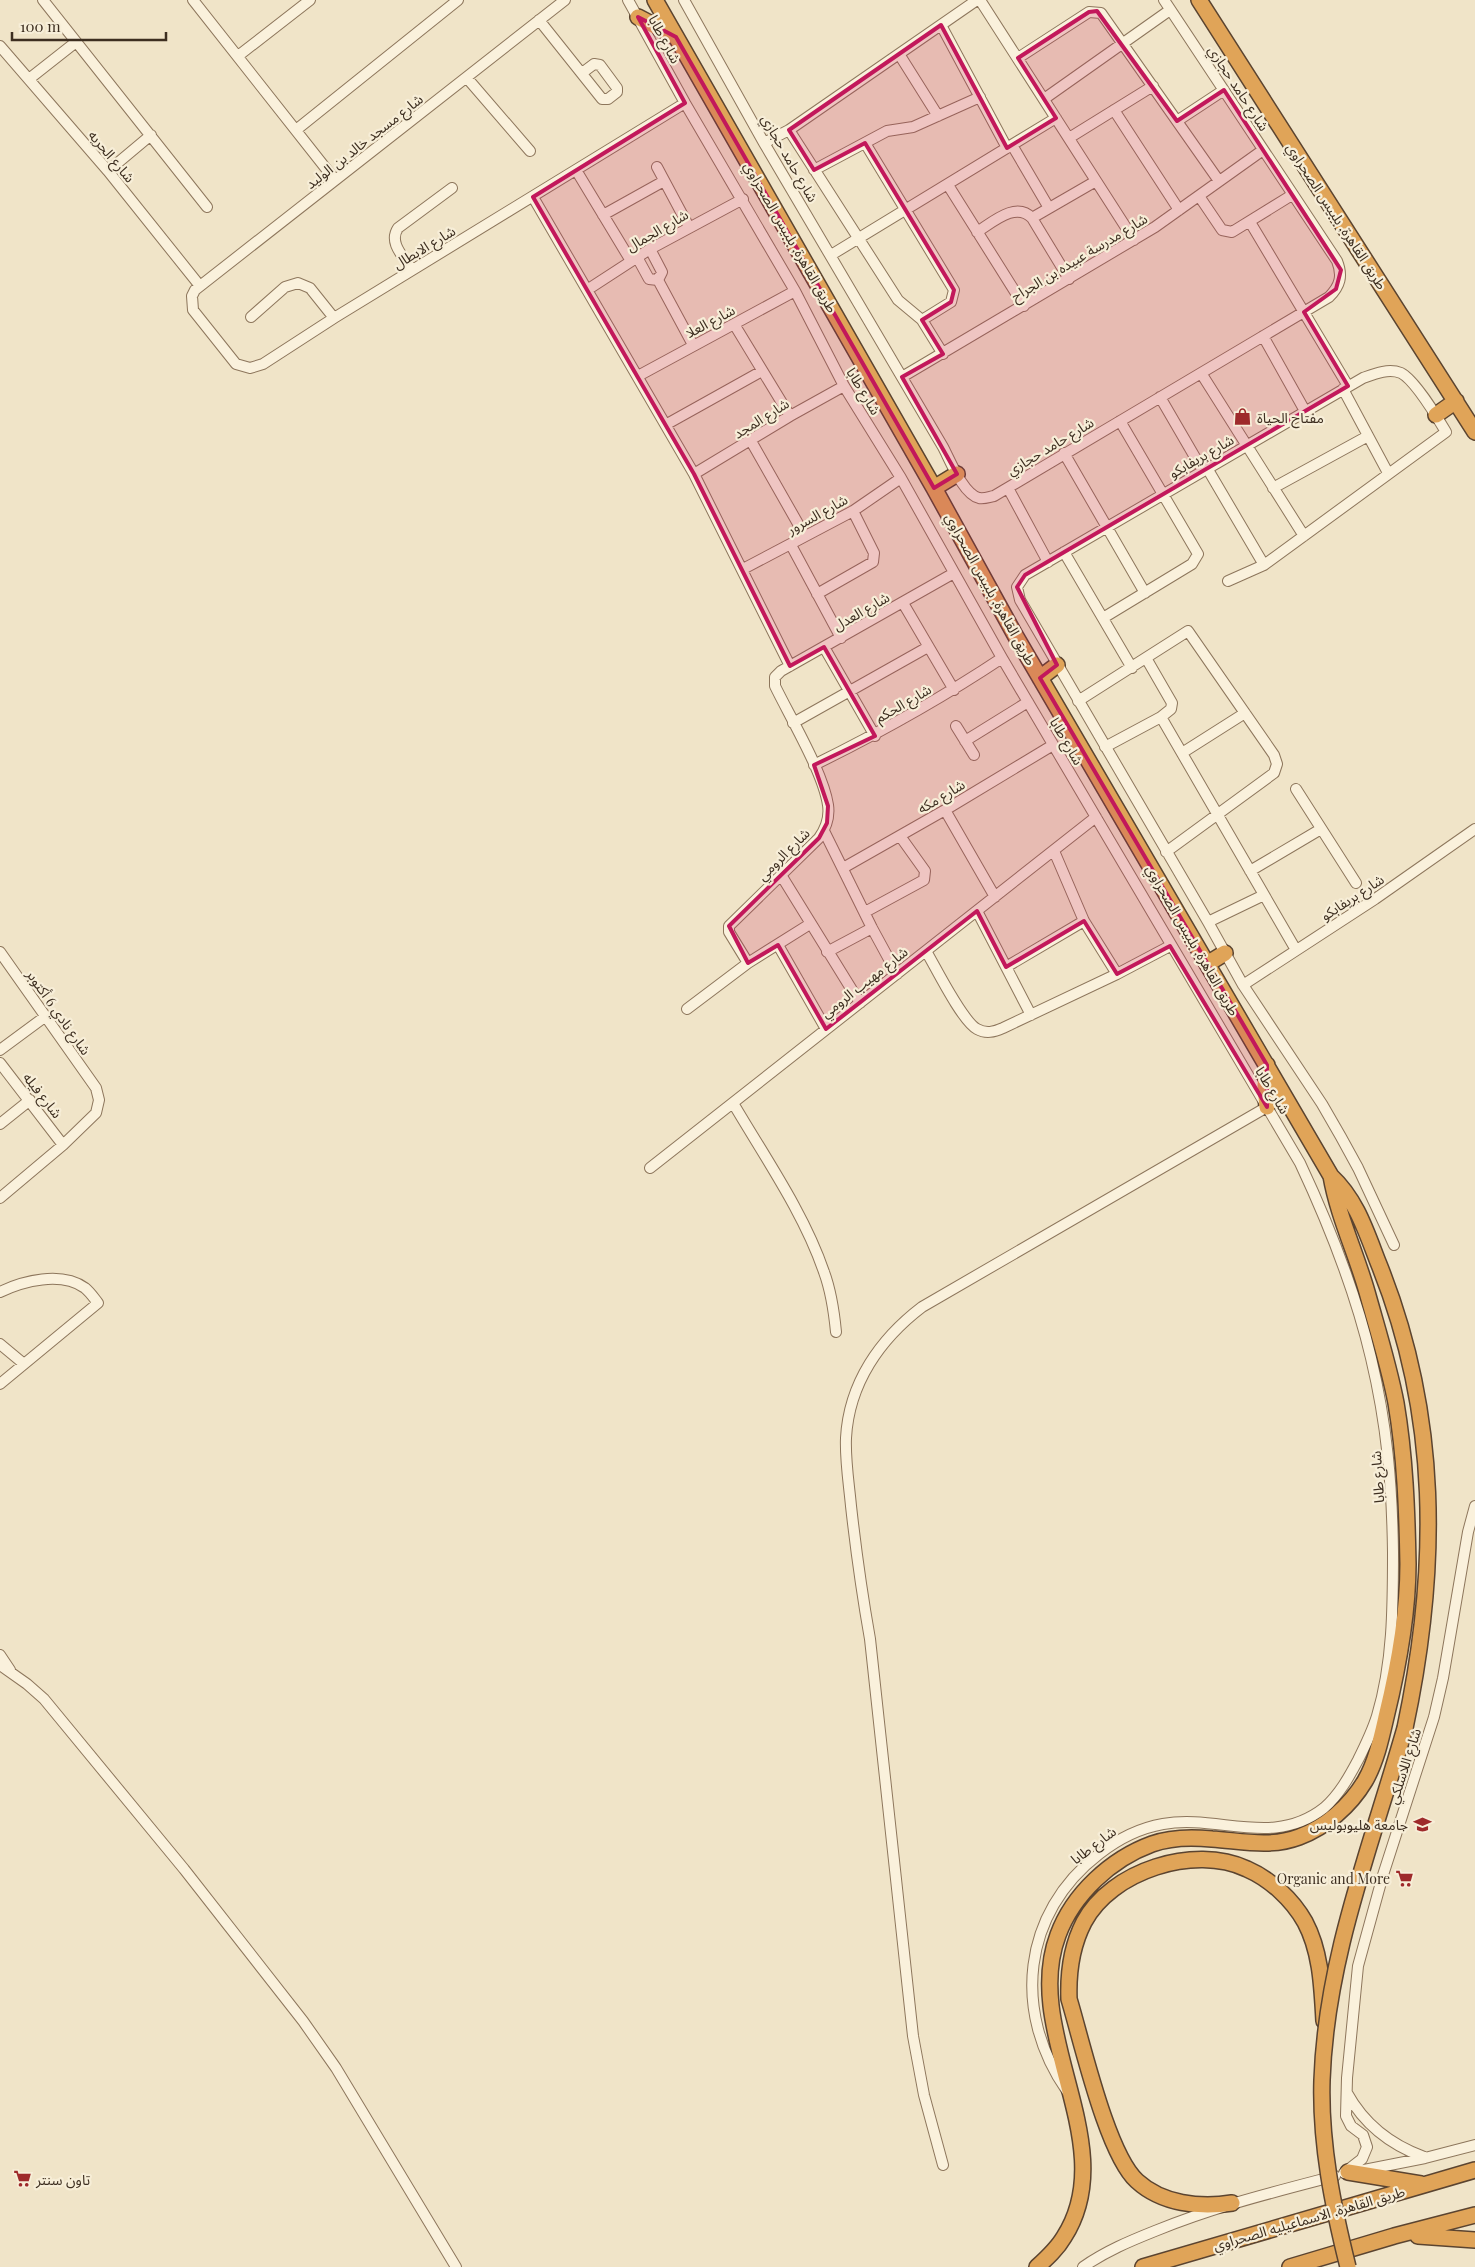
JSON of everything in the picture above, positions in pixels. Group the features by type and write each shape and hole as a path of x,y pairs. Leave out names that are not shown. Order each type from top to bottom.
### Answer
{"highway":[{"name":"طريق القاهرة, بلبيس الصحراوي","path":"655,0 934,488 1040,678 1331,1176"},
{"name":"طريق القاهرة, بلبيس الصحراوي","path":"1199,0 1475,432"},
{"path":"638,17 676,37"},
{"path":"1436,415 1456,401"},
{"path":"934,488 957,474"},
{"path":"1040,678 1057,666"},
{"path":"1207,964 1225,953"},
{"path":"1266,1065 1267,1107"},
{"path":"1037,2267 1064,2238 1082,2195 1080,2143 1072,2099 1049,2002 1050,1969 1057,1936 1081,1894 1118,1862 1136,1851 1155,1843 1183,1838 1214,1839 1254,1844 1275,1843 1297,1838 1335,1816 1351,1800 1364,1782 1374,1762 1389,1703 1400,1606 1406,1510 1403,1451 1395,1402 1365,1287 1339,1212 1331,1176"},
{"path":"1331,1176 1349,1195 1386,1282 1411,1364 1425,1447 1429,1551 1422,1641 1406,1728 1350,1910 1325,2034 1322,2082 1329,2179 1348,2267"},
{"path":"1232,2203 1197,2205 1174,2200 1144,2187 1136,2181 1128,2169 1109,2130 1069,1999 1068,1978 1074,1946 1085,1920 1107,1893 1131,1877 1158,1865 1184,1859 1214,1860 1246,1868 1269,1882 1292,1903 1305,1922 1316,1948 1320,1971 1325,2034"},
{"name":"طريق القاهرة, الاسماعيليه الصحراوي","path":"1143,2267 1475,2170"},
{"path":"1345,2173 1424,2184"},
{"path":"1290,2267 1394,2236 1475,2215"},
{"path":"1394,2236 1436,2236 1475,2240"}],"street":[{"path":"43,0 207,207"},
{"path":"238,56 310,0"},
{"path":"296,130 458,0"},
{"name":"شارع مسجد خالد بن الوليد","path":"200,286 565,0"},
{"name":"شارع طابا","path":"628,0 685,103 743,199 795,291 844,386 902,478 1002,658 1170,946 1300,1163 1330,1228 1353,1291 1371,1355 1382,1404 1390,1454 1400,1606"},
{"name":"شارع حامد حجازي","path":"684,0 764,143 957,474 971,494 979,498 994,496 1008,488 1329,297 1341,280 1341,270 1337,261 1292,196 1164,0"},
{"path":"764,143 789,130 979,0 1134,240"},
{"path":"198,2 335,180"},
{"path":"1044,99 1122,42 1170,10"},
{"path":"1018,58 1093,11 1102,13 1219,181"},
{"path":"540,20 582,73"},
{"path":"941,25 980,97 1049,208"},
{"path":"29,79 76,42"},
{"name":"شارع الحريه","path":"0,46 108,171 200,286"},
{"path":"899,54 938,116"},
{"path":"467,78 530,151"},
{"path":"1069,138 1153,86"},
{"path":"1177,121 1224,90"},
{"path":"814,170 887,132 913,127 980,97"},
{"name":"شارع الابطال","path":"200,286 192,296 193,310 236,364 250,368 263,364 334,318 685,103"},
{"path":"1114,110 1179,210"},
{"path":"831,255 1056,118"},
{"path":"789,130 898,300 922,320 944,354"},
{"path":"108,171 151,135"},
{"path":"865,143 954,290 951,302 922,320"},
{"name":"شارع مدرسة عبيده بن الجراح","path":"902,377 944,354 1134,240 1262,150"},
{"path":"657,167 690,227"},
{"path":"576,170 603,215 634,259 649,279 658,280"},
{"path":"603,215 664,181"},
{"path":"1032,218 1096,181"},
{"path":"948,184 1024,306"},
{"path":"412,270 395,244 395,232 452,188"},
{"path":"1199,196 1222,230 1237,231 1292,196"},
{"path":"533,197 694,474 743,569 785,668"},
{"name":"شارع الجمال","path":"588,290 650,249 743,199"},
{"path":"977,232 1013,211 1024,212 1032,218 1069,279"},
{"path":"1228,581 1264,566 1388,473 1304,312 1250,222"},
{"path":"650,249 662,272 658,280"},
{"path":"658,280 693,345"},
{"path":"251,317 286,287 298,283 310,288 334,318"},
{"name":"شارع العلا","path":"638,376 795,291"},
{"path":"734,324 790,416"},
{"path":"1263,336 1305,412"},
{"path":"666,424 762,371"},
{"name":"شارع بريفابكو","path":"1057,666 1017,593 1018,582 1025,575 1345,388 1377,373 1387,371 1402,374 1420,393 1446,432 1388,473"},
{"path":"1200,373 1304,536"},
{"name":"شارع المجد","path":"694,474 844,386"},
{"path":"1160,397 1264,566"},
{"path":"1103,618 1192,564 1197,558 1197,550 1120,420"},
{"path":"1273,488 1368,436"},
{"path":"751,441 805,536"},
{"path":"1064,454 1145,593"},
{"name":"شارع السرور","path":"743,569 791,545 853,510 902,478"},
{"path":"1008,488 1048,562"},
{"path":"818,594 873,562 874,552 853,510"},
{"path":"791,545 841,638"},
{"path":"1064,552 1132,668"},
{"name":"شارع العدل","path":"785,668 954,573"},
{"path":"903,603 954,690"},
{"path":"1078,701 1188,632 1274,755 1276,769 1274,773 1218,816 1166,852"},
{"path":"824,647 875,736"},
{"path":"793,723 850,693 928,647"},
{"name":"شارع الحكم","path":"814,765 875,736 954,690 1002,658"},
{"path":"1105,747 1170,712 1172,703 1146,658"},
{"path":"1057,666 1243,985 1336,1129 1358,1168 1394,1245"},
{"name":"شارع الرومي","path":"748,963 729,932 729,926 820,838 827,823 828,806 814,765 775,686 775,677 785,668"},
{"path":"965,741 1028,702"},
{"path":"1182,753 1245,713"},
{"path":"1161,717 1296,950"},
{"path":"956,726 974,755"},
{"name":"شارع مكه","path":"843,868 945,810 1053,745"},
{"path":"1296,789 1356,883"},
{"path":"945,810 995,897"},
{"name":"شارع مهيب الرومي","path":"650,1168 1096,818"},
{"path":"1250,871 1321,829"},
{"name":"شارع بريفابكو","path":"1243,985 1475,829"},
{"path":"824,831 897,974"},
{"path":"865,912 924,880 924,871 900,836"},
{"path":"1054,851 1084,921 1117,974"},
{"path":"781,875 860,1003"},
{"path":"1208,922 1264,895"},
{"path":"977,911 1031,1015"},
{"path":"1006,967 1084,921"},
{"path":"686,1009 748,963 810,924"},
{"path":"827,952 872,928"},
{"path":"778,945 826,1029"},
{"path":"926,951 968,1023 976,1029 992,1032 1117,974 1170,946"},
{"name":"شارع نادي 6 أكتوبر","path":"1,954 96,1088 99,1100 96,1113 63,1145"},
{"path":"0,1050 46,1016"},
{"name":"شارع فيله","path":"0,1063 63,1145"},
{"path":"0,1124 30,1100"},
{"path":"733,1102 789,1199 813,1245 831,1294 836,1332"},
{"path":"942,2165 924,2096 913,2036 870,1638 858,1570 846,1450 847,1424 854,1395 866,1368 880,1348 904,1320 922,1306 1267,1107"},
{"path":"0,1198 63,1145"},
{"path":"0,1292 25,1282 43,1280 65,1281 86,1289 98,1303 0,1384"},
{"path":"0,1344 24,1364"},
{"name":"شارع اللاسلكي","path":"1345,2173 1362,2159 1367,2147 1363,2135 1348,2121 1346,2116 1346,2092 1358,1966 1383,1875 1434,1717 1443,1678 1468,1532 1475,1506"},
{"path":"0,1655 11,1671"},
{"path":"0,1665 11,1671 38,1693 56,1714 184,1869 303,2021 336,2068 456,2267"},
{"path":"1346,2092 1359,2112 1376,2129 1399,2146 1425,2158"},
{"path":"1083,2267 1126,2243 1188,2217 1232,2203 1345,2173 1425,2158 1475,2145"}],"highlighted area":[{"path":"1097,11 1177,121 1224,90 1341,270 1336,289 1304,312 1348,386 1025,575 1017,587 1057,665 1040,678 1267,1065 1267,1107 1170,946 1117,974 1084,921 1006,967 977,911 826,1029 778,945 748,963 729,926 819,838 827,823 828,806 814,765 875,736 824,647 790,666 694,474 533,197 685,103 638,17 676,37 934,488 957,474 902,377 943,354 922,320 951,302 954,290 865,143 814,170 789,130 941,25 1007,148 1056,118 1018,58 1089,12"}],"place":[{"name":"مفتاح الحياة","path":"1243,417"},
{"name":"جامعة هليوبوليس","path":"1422,1824"},
{"name":"Organic and More","path":"1404,1878"},
{"name":"تاون سنتر","path":"22,2179"}]}
